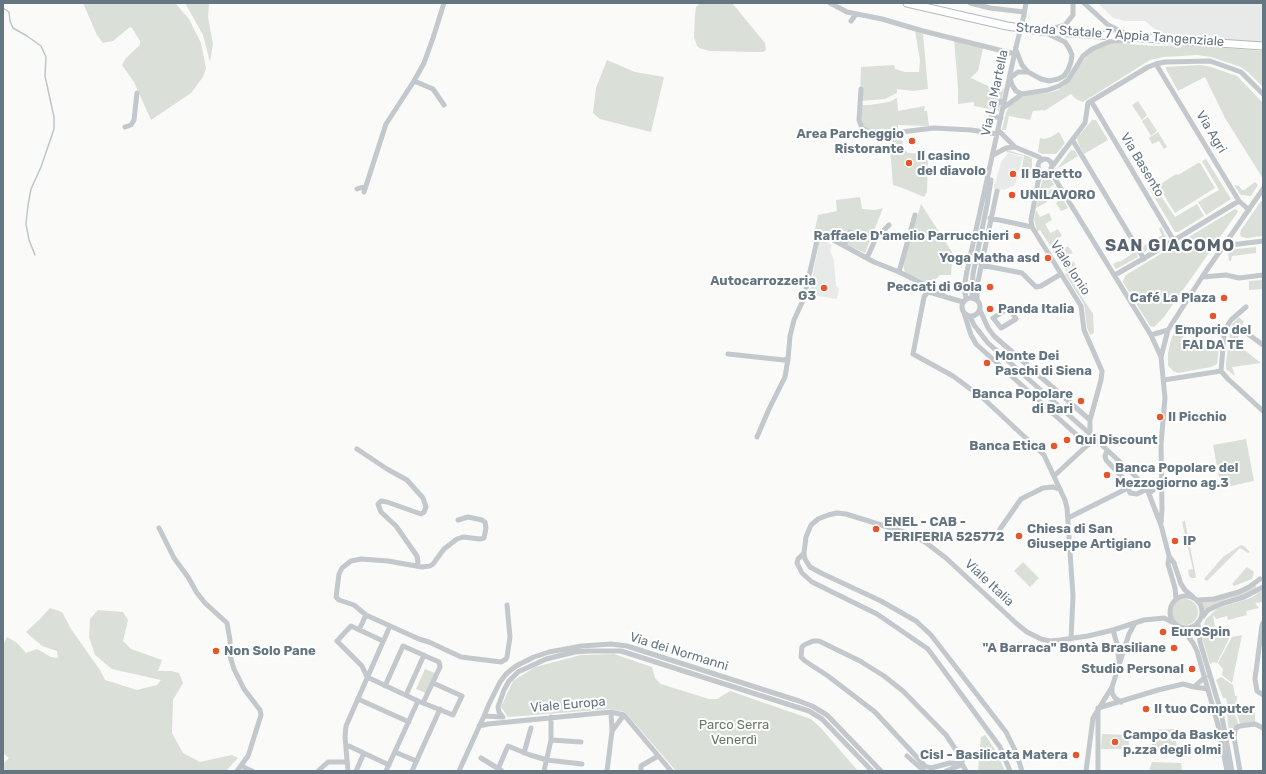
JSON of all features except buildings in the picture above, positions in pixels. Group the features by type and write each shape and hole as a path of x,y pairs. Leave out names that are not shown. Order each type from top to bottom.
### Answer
{"highway":[{"name":"Strada Statale 7 Appia Tangenziale","path":"907,3 986,22 1041,31 1263,46"}],"street":[{"path":"364,192 386,124 424,63 432,46 444,3"},
{"path":"830,3 842,11 895,22 949,40 1016,50 1022,65 1028,72 1041,80 1049,81 1058,79 1064,76 1068,70 1072,55 1065,42 1041,31"},
{"path":"970,3 990,8 1024,13"},
{"name":"Via La Martella","path":"967,299 964,288 1026,3"},
{"path":"1041,31 1065,25 1073,16 1073,3"},
{"path":"1084,3 1108,25 1120,31 1142,38"},
{"path":"851,21 856,14"},
{"path":"1003,108 1022,94 1048,90 1059,86 1068,80 1083,56 1092,49 1110,41 1129,41 1142,38"},
{"path":"1047,171 1061,156 1086,123 1088,103 1148,67 1156,64 1165,62 1210,61 1241,72 1263,94"},
{"name":"Via Agri","path":"1156,64 1239,201 1249,210"},
{"path":"1022,94 1016,91 1010,78 1018,72 1028,72"},
{"path":"414,81 433,90 444,104"},
{"path":"861,89 860,120 862,128 867,131 875,133 901,132 934,128 998,132 1015,147 1042,160 1049,161 1061,156"},
{"path":"125,127 133,124 137,93"},
{"path":"996,103 1004,101"},
{"name":"Via Basento","path":"1092,101 1174,241"},
{"path":"992,116 1001,118"},
{"path":"1072,141 1144,259"},
{"path":"993,155 1006,148 1015,147"},
{"path":"1034,156 1038,160 1038,165 1055,179 1151,335 1161,357 1165,398 1161,444 1161,526"},
{"path":"1038,165 1042,160"},
{"path":"990,218 1032,227 1032,212 1039,183 1051,164 1049,161"},
{"path":"357,189 366,186"},
{"path":"1161,357 1168,330 1202,277 1263,189"},
{"path":"997,191 990,218 977,286 977,300 980,304 980,310 988,328 994,336 1090,420"},
{"path":"1115,275 1239,201"},
{"path":"899,272 906,238 915,215"},
{"path":"867,258 876,238 889,224"},
{"name":"Viale Ionio","path":"1032,227 1081,306 1084,330 1102,371 1090,420 1090,434"},
{"path":"844,246 850,232"},
{"path":"757,437 761,424 785,377 790,336 794,320 804,298 809,264 818,236 823,235 828,240 933,286 945,297"},
{"path":"1223,246 1263,241"},
{"path":"981,264 1022,273 1036,287 1042,286 1061,274"},
{"path":"1202,277 1226,275 1239,278 1263,274"},
{"path":"977,300 945,297 929,292 924,297 913,354 953,376 984,399 1044,455 1048,462 1067,508 1073,596 1071,639"},
{"path":"967,299 961,306 964,313 988,343 1090,434 1134,475 1148,491 1161,526 1169,556 1174,563 1181,584 1201,606 1201,618"},
{"path":"1246,307 1231,320 1226,328 1221,371 1228,380 1263,410"},
{"path":"1009,308 1016,319 1001,328 997,325 993,318 1009,308"},
{"path":"969,318 977,314 980,310"},
{"path":"969,318 971,335 976,344 1088,445"},
{"path":"1151,335 1168,330"},
{"path":"971,335 980,332"},
{"path":"1248,334 1263,345"},
{"path":"728,354 784,360 788,359"},
{"path":"1164,380 1221,371"},
{"path":"1054,476 1094,439"},
{"path":"358,449 387,469 407,480 424,501 425,509 421,514 387,502 381,501 378,504 381,512 396,526 417,556 417,565"},
{"path":"1108,451 1105,456 1106,460 1124,479 1130,493 1137,494 1148,491 1161,484"},
{"path":"1048,462 1054,467 1064,468"},
{"path":"1000,529 1021,499 1043,488 1053,487 1060,490"},
{"path":"1068,518 1128,488"},
{"name":"Viale Italia","path":"1010,771 1000,747 928,649 877,614 812,582 802,573 797,564 798,559 804,553 806,537 811,525 818,519 837,513 846,514 885,525 910,534 925,542 946,558 1017,624 1027,632 1041,639 1050,641 1071,639 1113,630 1144,620 1164,618"},
{"path":"458,520 468,517 485,522 486,528 484,538 480,540 467,537 460,538 444,549 430,566 361,559 351,561 342,568 338,578 336,593 338,599 354,606 366,615 462,657 501,662 507,657 510,637 507,606"},
{"path":"159,528 174,558 197,592 205,603 227,623 229,629 230,656 234,669 244,689 260,710 261,715 250,750 237,771"},
{"path":"804,553 805,559 810,567 881,601 916,621 931,635 1006,732 1016,752 1022,771"},
{"path":"1169,556 1168,564 1175,588 1176,599"},
{"path":"1260,579 1260,583 1263,586 1244,598 1221,604 1208,610 1198,624 1192,628 1182,628 1176,626 1164,618 1169,612 1172,603 1176,599 1184,596 1195,599 1214,599 1239,592 1260,579 1263,574"},
{"path":"1169,612 1172,622"},
{"path":"359,630 366,615"},
{"path":"1086,771 1091,724 1094,714 1112,687 1129,634 1135,623"},
{"path":"1263,623 1255,680 1257,691 1263,695"},
{"path":"1198,624 1200,642 1221,712 1232,771"},
{"path":"383,641 351,626 337,641 362,666 367,677 453,715 462,696 433,682"},
{"path":"348,771 346,728 390,626"},
{"path":"1182,628 1193,642 1197,650 1218,725 1227,771"},
{"path":"1113,630 1120,662"},
{"path":"962,764 950,763 931,768 925,766 875,712 828,676 805,661 801,657 802,647 813,641 819,641 860,661 884,676 903,691 946,735 962,759 962,764 966,771"},
{"name":"Via dei Normanni","path":"479,726 500,682 506,674 516,666 534,657 565,648 596,644 627,646 812,706 832,719 881,771"},
{"path":"385,686 403,646 439,662 440,667 433,682 409,722 386,771"},
{"name":"Via dei Normanni","path":"502,716 498,707 509,681 518,672 546,659 575,652 621,651 809,711 822,719 872,771"},
{"path":"406,695 424,655"},
{"path":"1258,659 1263,655"},
{"path":"1194,687 1205,677"},
{"path":"1098,708 1183,684 1208,689"},
{"path":"1112,687 1112,694 1121,702"},
{"path":"358,699 409,722"},
{"path":"1098,708 1098,771"},
{"path":"412,771 440,709"},
{"path":"607,771 612,731 611,712"},
{"name":"Viale Europa","path":"479,726 512,721 611,712 624,715 671,771"},
{"path":"612,731 624,715"},
{"path":"484,716 502,716 512,721"},
{"path":"544,771 551,740 551,717"},
{"path":"1240,771 1234,730 1240,726 1255,724 1263,728"},
{"path":"459,771 479,726"},
{"path":"524,753 531,728"},
{"path":"551,740 581,742"},
{"path":"346,747 349,746 389,764"},
{"path":"481,758 500,770 508,746 547,760 582,764"},
{"path":"395,752 416,762"},
{"path":"356,771 364,753"},
{"path":"641,771 641,766 658,756"},
{"path":"907,756 924,771"},
{"path":"318,771 328,762 347,762"},
{"path":"946,771 962,764"},
{"path":"959,771 962,764"},
{"path":"241,766 252,771"}],"shaded area":[{"path":"1098,3 1263,3 1263,43 1161,34 1145,21 1125,21 1113,18"},
{"path":"1008,153 1023,157 1015,185 1004,190 1002,189 999,192 994,188 994,184 1001,162"},
{"path":"820,238 832,245 830,250 834,261 836,286 839,289 837,299 811,295 812,290 810,290"}],"green space":[{"path":"83,3 175,3 189,19 201,43 206,68 203,77 191,93 151,120 134,82 122,65 126,58 140,45 140,41 130,27 113,41 103,43 97,35"},
{"path":"185,3 209,3 208,17 213,44 210,62 203,35"},
{"path":"700,3 732,3 765,43 766,50 763,52 710,51 699,48 694,37 696,7"},
{"path":"915,31 923,34 928,89 913,91 897,89 897,93 885,99 860,101 861,67 894,65 895,69 905,72 919,72 920,60"},
{"path":"954,39 983,48 978,71 967,81 971,78 1001,92 1004,88 999,111 974,106 974,102 958,104"},
{"path":"1111,43 1156,46 1187,45 1263,51 1263,87 1241,67 1211,57 1197,55 1164,57 1150,60 1083,102 1076,99 1071,94 1044,111 1033,111 1030,120 1009,116 1006,130 1002,130 1010,104 1027,95 1049,93 1058,90 1065,85 1091,52"},
{"path":"607,60 635,72 664,77 651,132 600,119 593,113 596,88"},
{"path":"1200,65 1211,67 1237,76 1263,103 1262,177 1225,118 1205,77 1178,91 1165,67"},
{"path":"897,98 898,111 925,106 924,111 927,111 929,126 898,125 898,132 870,132 862,128 860,105 889,102"},
{"path":"1138,101 1147,115 1142,120 1132,105"},
{"path":"1148,117 1157,131 1151,136 1142,121"},
{"path":"1092,120 1096,120 1108,140 1084,154 1077,138"},
{"path":"1059,132 1065,143 1056,154 1042,154 1038,152 1040,138 1044,139 1051,137"},
{"path":"1158,132 1167,147 1164,149 1159,141 1152,144 1149,138"},
{"path":"889,135 901,135 904,149 908,153 928,154 927,192 924,197 893,185"},
{"path":"1007,150 1030,157 1032,159 1032,170 1022,168 1024,156 1006,152"},
{"path":"1071,150 1075,151 1078,156 1057,169"},
{"path":"1206,159 1231,199 1206,215 1198,202 1219,190 1202,161"},
{"path":"1200,163 1215,188 1175,213 1159,185 1176,174 1178,175"},
{"path":"1046,177 1050,178 1054,185 1039,194 1042,181"},
{"path":"1255,182 1258,185 1251,196 1241,195 1234,185 1239,186 1242,190 1244,190"},
{"path":"1056,187 1068,208 1061,211 1056,203 1059,200 1053,192 1045,197 1047,202 1036,208 1039,196"},
{"path":"1155,187 1175,217 1197,204 1204,216 1178,232 1175,232 1150,190"},
{"path":"860,197 862,209 875,210 883,208 865,253 815,230 818,215 837,211 836,200"},
{"path":"1261,201 1263,201 1263,236 1247,238 1241,237 1241,230"},
{"path":"921,204 963,269 952,261 951,275 940,275 936,279 935,286 905,273 903,263"},
{"path":"1235,209 1238,211 1237,213 1164,317 1154,327 1150,326 1123,282 1126,275"},
{"path":"1036,210 1040,217 1049,213 1052,220 1045,224 1051,234 1058,229 1062,236 1055,240 1061,250 1068,246 1073,253 1065,256 1070,264 1073,261 1078,269 1074,271 1071,267 1069,272 1070,276 1077,283 1079,292 1093,314 1094,333 1090,335 1087,328 1084,304 1065,274 1067,272 1040,230 1037,231 1034,219"},
{"path":"1161,227 1166,236 1165,239 1144,252 1137,240 1139,239 1142,247 1148,243 1149,245 1162,235 1159,229"},
{"path":"1256,247 1256,253 1232,256 1231,261 1229,261 1228,250"},
{"path":"1136,251 1138,257 1116,269 1113,264 1119,261 1120,262"},
{"path":"1263,280 1263,289 1249,290 1249,281"},
{"path":"1239,317 1244,322 1238,331 1241,334 1234,342 1235,348 1240,351 1243,349 1261,363 1232,367 1235,376 1226,369 1226,363 1232,324"},
{"path":"1178,323 1181,324 1180,329 1185,334 1180,343 1199,343 1207,347 1210,342 1220,340 1217,364 1211,367 1178,373 1173,371 1168,365 1168,353 1171,340"},
{"path":"1246,439 1254,481 1221,488 1213,445"},
{"path":"1185,521 1195,578 1191,578 1189,576 1188,570 1193,569 1182,522"},
{"path":"1241,545 1250,552 1248,553 1240,548 1207,581 1204,579 1223,557"},
{"path":"1023,562 1039,578 1030,587 1014,571"},
{"path":"1247,567 1254,572 1252,579 1234,586 1232,584"},
{"path":"1255,585 1257,587 1249,593 1224,600 1203,610 1201,602"},
{"path":"1263,591 1263,602 1255,603 1259,608 1246,611 1247,615 1228,620 1227,616 1216,619 1213,615 1216,633 1220,636 1231,635 1217,663 1213,662 1210,664 1202,638 1202,630 1206,619 1218,608 1251,598"},
{"path":"1185,599 1195,602 1198,612 1195,622 1185,625 1175,622 1172,612 1175,602"},
{"path":"50,608 62,612 71,629 100,670 105,680 137,690 157,685 161,680 112,669 95,655 89,637 90,619 98,610 123,612 128,620 123,641 131,649 162,660 158,671 171,671 179,673 183,683 173,700 172,733 183,753 200,762 232,755 238,758 226,771 3,771 3,764 9,758 3,753 3,646 7,637 16,642 26,653 37,649 51,657 58,658 57,651 42,646 26,632"},
{"path":"1242,635 1232,683 1222,675 1223,669 1218,663 1232,637"},
{"name":"Parco Serra Venerdì","path":"614,654 652,667 655,678 661,684 709,699 717,699 730,691 811,719 821,728 858,771 676,771 625,712 610,709 508,717 501,707 513,681 535,667 581,655"},
{"path":"425,669 435,673 426,693 416,689"},
{"path":"1221,677 1233,685 1235,696 1237,696 1236,706 1255,713 1255,722 1240,724 1238,716 1227,703 1226,698 1223,698 1216,680"},
{"path":"1226,706 1236,717 1239,726 1234,727 1232,732 1229,732"},
{"path":"1174,729 1178,753 1152,752 1151,730"},
{"name":"Campo da Basket p.zza degli olmi","path":"1102,734 1129,735 1129,749 1101,749"},
{"path":"985,735 996,751 1005,771 978,771 981,737"},
{"path":"1152,762 1181,763 1182,771 1149,771"}],"waterway":[{"path":"3,8 9,12 10,21 13,28 41,46 46,57 45,76 54,117 54,129 41,167 31,189 28,205 26,224 29,240 35,255"}],"place":[{"name":"Area Parcheggio Ristorante","path":"912,141"},
{"name":"Il casino del diavolo","path":"909,163"},
{"name":"Il Baretto","path":"1013,174"},
{"name":"UNILAVORO","path":"1012,195"},
{"name":"Raffaele D'amelio Parrucchieri","path":"1017,236"},
{"name":"Yoga Matha asd","path":"1048,258"},
{"name":"Peccati di Gola","path":"990,287"},
{"name":"Autocarrozzeria G3","path":"824,288"},
{"name":"Café La Plaza","path":"1224,298"},
{"name":"Panda Italia","path":"990,309"},
{"name":"Emporio del FAI DA TE","path":"1213,316"},
{"name":"Monte Dei Paschi di Siena","path":"987,363"},
{"name":"Banca Popolare di Bari","path":"1081,401"},
{"name":"Il Picchio","path":"1160,417"},
{"name":"Qui Discount","path":"1067,440"},
{"name":"Banca Etica","path":"1054,446"},
{"name":"Banca Popolare del Mezzogiorno ag.3","path":"1107,475"},
{"name":"ENEL - CAB - PERIFERIA 525772","path":"876,529"},
{"name":"Chiesa di San Giuseppe Artigiano","path":"1019,536"},
{"name":"IP","path":"1175,541"},
{"name":"EuroSpin","path":"1163,632"},
{"name":"\"A Barraca\" Bontà Brasiliane","path":"1174,648"},
{"name":"Non Solo Pane","path":"216,651"},
{"name":"Studio Personal","path":"1192,669"},
{"name":"Il tuo Computer","path":"1146,709"},
{"name":"Campo da Basket p.zza degli olmi","path":"1115,742"},
{"name":"Cisl - Basilicata Matera","path":"1076,755"}],"district":[{"name":"SAN GIACOMO","path":"1170,246"}]}
